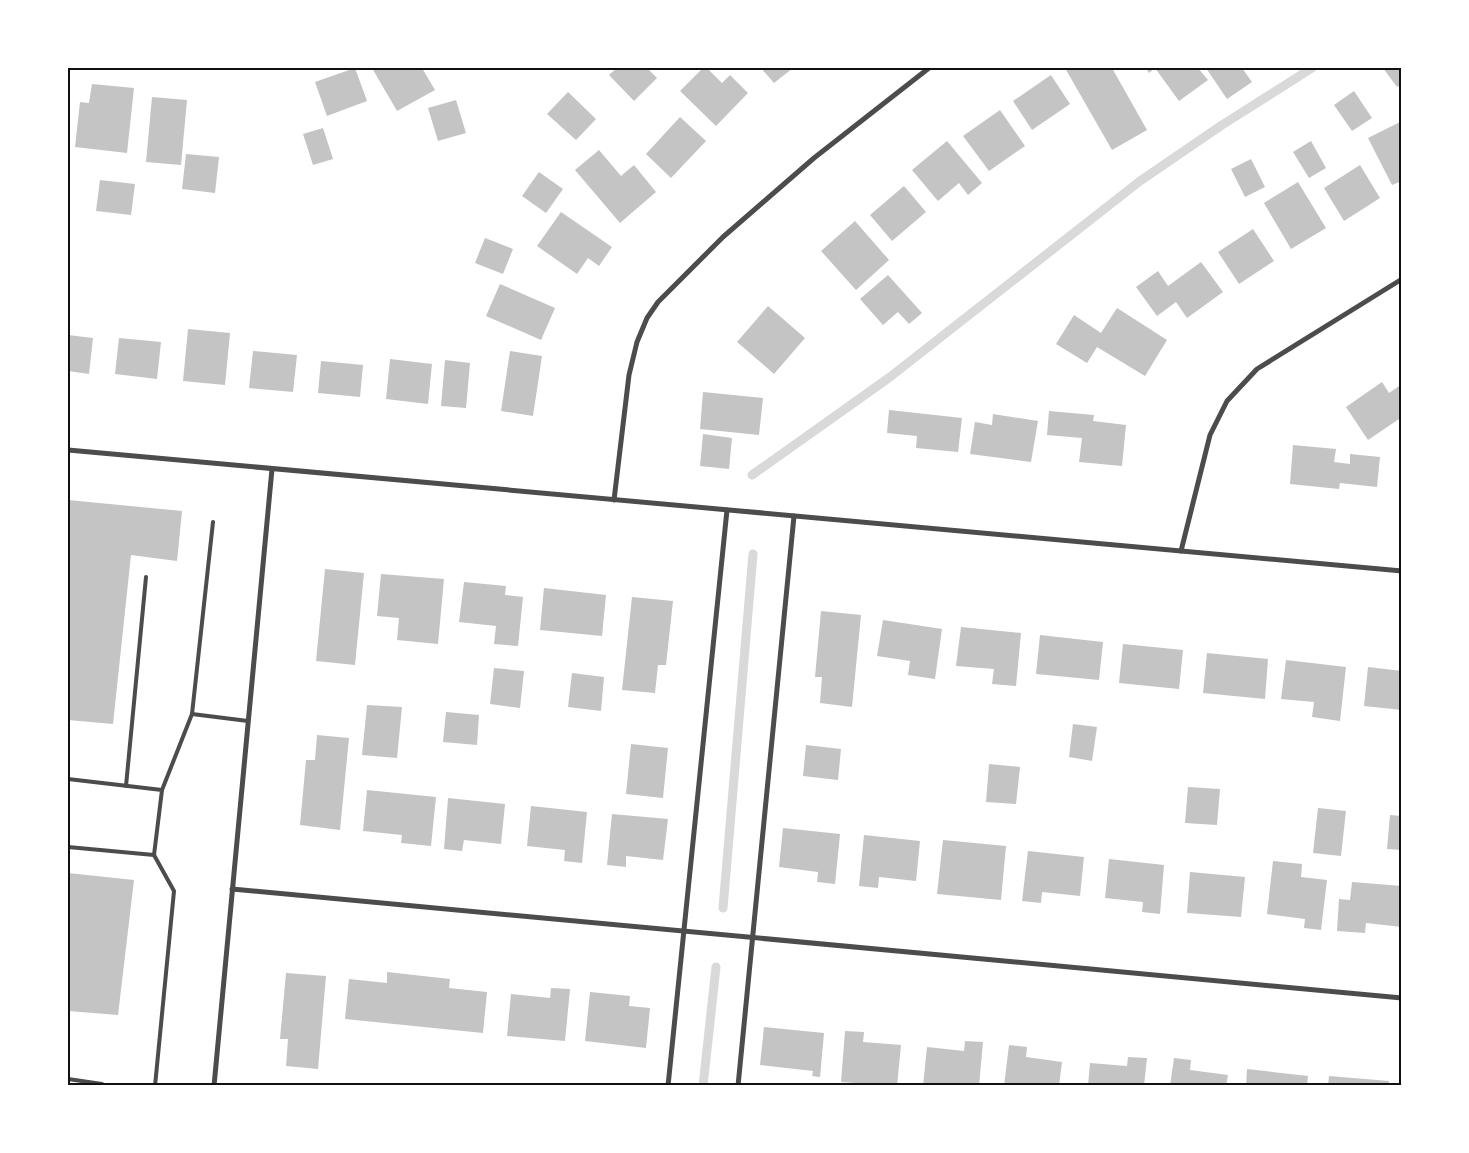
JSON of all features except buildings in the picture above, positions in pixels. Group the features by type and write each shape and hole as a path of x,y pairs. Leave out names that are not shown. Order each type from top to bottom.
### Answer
{"street":[{"path":"614,500 630,375 637,342 658,302 723,237 814,158 929,68"},
{"path":"1181,551 1210,435 1227,401 1257,369 1402,279"},
{"path":"68,450 1402,572"},
{"path":"214,1086 272,469"},
{"path":"668,1086 682,931 727,510"},
{"path":"738,1086 751,938 794,516"},
{"path":"232,889 1402,998"}],"lane":[{"path":"155,1086 174,891 154,855 162,790 192,714 213,522"},
{"path":"126,786 146,577"},
{"path":"192,714 248,721"},
{"path":"68,779 162,790"},
{"path":"68,847 154,855"},
{"path":"68,1079 102,1084"}],"waterway":[{"path":"752,475 890,377 1140,181 1222,125 1312,68"},
{"path":"723,908 753,554"},
{"path":"703,1086 716,967"}]}
